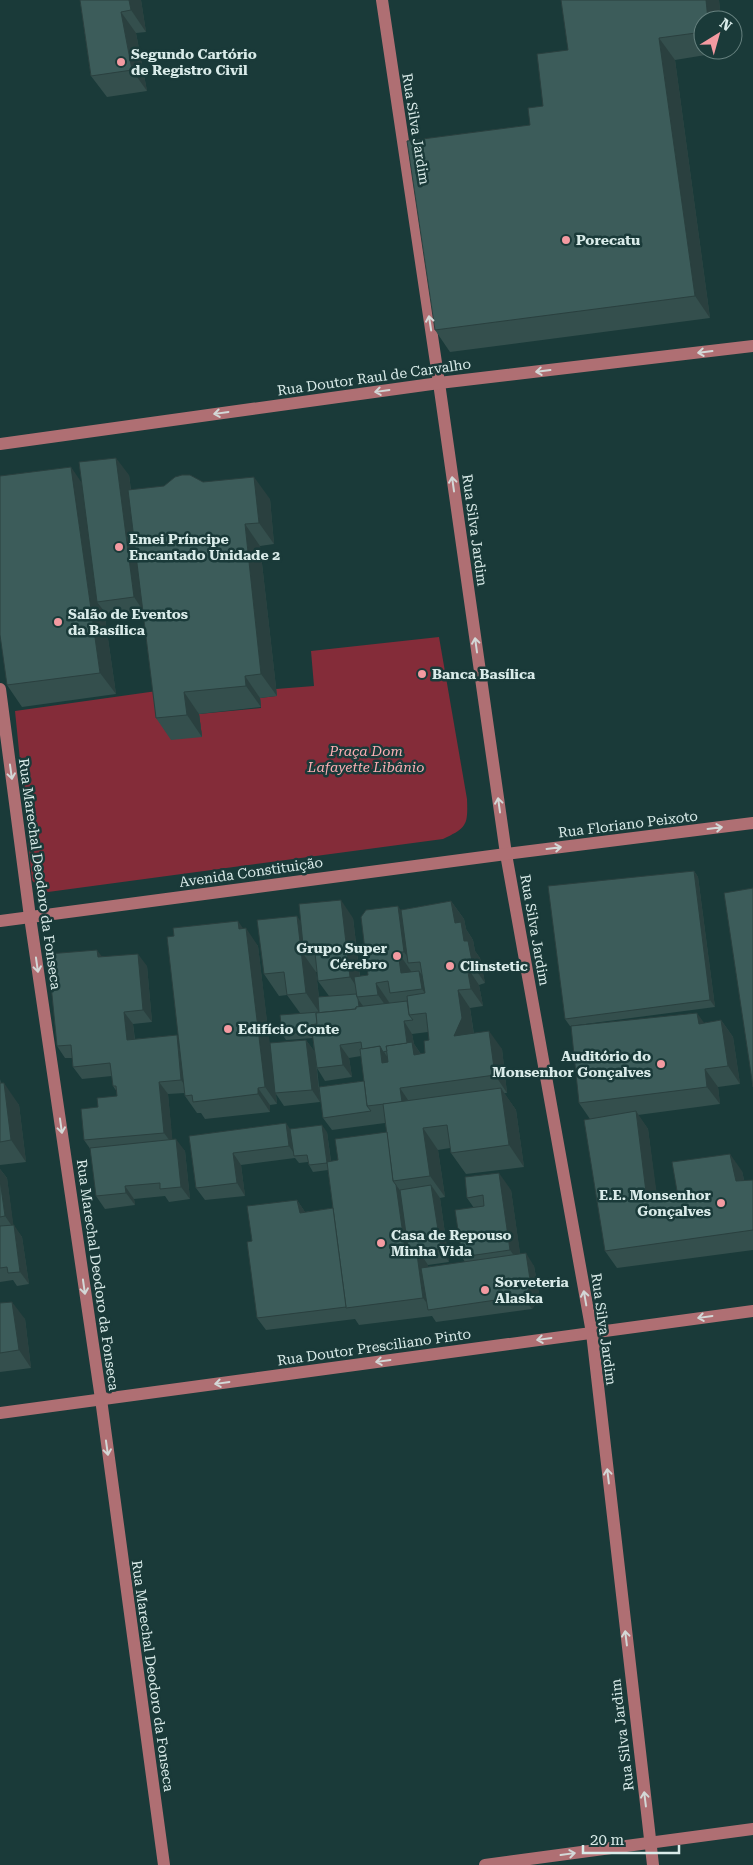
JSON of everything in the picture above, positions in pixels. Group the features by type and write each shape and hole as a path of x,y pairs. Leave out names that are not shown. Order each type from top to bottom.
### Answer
{"street":[{"name":"Rua Silva Jardim","path":"382,0 506,854 592,1333 653,1865"},
{"name":"Rua Doutor Raul de Carvalho","path":"0,444 439,383 753,346"},
{"name":"Rua Marechal Deodoro da Fonseca","path":"0,689 30,917 101,1399 164,1865"},
{"name":"Rua Floriano Peixoto","path":"506,854 753,823"},
{"name":"Avenida Constituição","path":"0,921 506,854"},
{"name":"Rua Doutor Presciliano Pinto","path":"0,1413 753,1311"},
{"path":"485,1865 753,1829"}],"green space":[{"name":"Praça Dom Lafayette Libânio","path":"439,637 467,799 466,820 457,832 443,839 48,892 39,889 32,880 15,711 164,690 202,737 199,714 261,708 260,698 276,696 276,689 314,686 311,651"}],"building":[{"path":"80,0 129,0 131,10 121,12 132,70 91,76"},
{"name":"Porecatu","path":"561,0 706,0 707,10 693,10 693,33 659,38 695,296 435,330 407,141 530,125 528,108 543,106 537,54 568,50"},
{"name":"Emei Príncipe Encantado Unidade 2","path":"116,458 134,597 97,602 79,462"},
{"name":"Salão de Eventos da Basílica","path":"71,467 100,673 7,685 0,635 0,476"},
{"path":"190,475 203,482 254,477 259,523 245,524 261,674 245,676 246,686 184,692 187,715 156,718 128,490 164,486 175,477"},
{"path":"694,871 710,1000 565,1019 548,886"},
{"path":"753,888 753,1087 724,893"},
{"path":"341,900 350,977 318,981 315,953 304,955 299,904"},
{"path":"451,901 455,923 461,922 464,941 468,941 473,966 467,967 471,989 458,990 462,1018 454,1036 489,1031 495,1075 400,1088 402,1102 367,1106 360,1049 380,1046 382,1063 388,1062 386,1046 412,1042 414,1055 425,1053 424,1041 429,1040 426,1013 409,1015 407,996 425,993 420,962 408,963 401,910"},
{"path":"398,906 404,952 398,952 401,973 419,971 422,989 390,993 388,981 376,983 378,995 357,997 354,977 368,975 361,917 366,910"},
{"path":"297,916 306,993 287,995 284,972 264,974 257,920"},
{"name":"Edifício Conte","path":"238,921 239,929 246,928 265,1087 258,1088 258,1094 193,1102 192,1095 185,1096 167,937 174,936 173,928"},
{"path":"97,950 98,957 138,954 143,1010 124,1012 127,1040 177,1035 181,1080 159,1082 164,1133 84,1140 81,1109 98,1107 97,1098 117,1096 116,1086 113,1086 110,1063 73,1067 71,1045 57,1046 48,954"},
{"path":"356,994 359,1007 356,1007 356,1009 316,1013 317,1024 311,1025 312,1031 282,1034 280,1015 319,1012 318,997"},
{"path":"407,1001 409,1015 413,1020 404,1021 407,1043 386,1046 387,1051 383,1052 380,1046 362,1049 361,1042 340,1045 343,1065 317,1068 311,1025 317,1024 316,1013"},
{"name":"Auditório do Monsenhor Gonçalves","path":"697,1013 699,1024 721,1020 728,1066 705,1069 707,1087 579,1103 571,1026"},
{"path":"306,1040 312,1090 275,1093 270,1043"},
{"path":"364,1081 367,1106 371,1111 323,1118 319,1087"},
{"path":"0,1083 4,1083 11,1140 0,1142"},
{"path":"501,1088 509,1145 451,1153 447,1125 423,1128 430,1176 393,1181 383,1104"},
{"name":"E.E. Monsenhor Gonçalves","path":"636,1111 646,1192 677,1191 672,1162 730,1154 736,1181 753,1180 753,1230 605,1251 584,1120"},
{"path":"286,1123 289,1146 233,1153 237,1183 196,1188 189,1136"},
{"path":"322,1125 327,1163 309,1165 307,1155 294,1156 290,1129"},
{"name":"Casa de Repouso Minha Vida","path":"387,1132 393,1181 396,1185 405,1249 416,1247 423,1298 346,1308 327,1162 338,1160 335,1139"},
{"path":"176,1139 181,1187 160,1189 160,1183 125,1186 126,1193 96,1196 90,1148"},
{"path":"499,1173 510,1250 462,1257 455,1210 484,1206 483,1195 467,1198 465,1177"},
{"path":"0,1180 5,1216 0,1217"},
{"path":"431,1185 441,1249 419,1252 416,1247 408,1248 400,1190"},
{"path":"297,1200 300,1213 333,1208 346,1307 257,1318 247,1242 252,1241 247,1206"},
{"path":"14,1225 20,1272 8,1273 7,1267 0,1268 0,1226"},
{"name":"Sorveteria Alaska","path":"526,1253 531,1286 523,1296 428,1310 421,1268"},
{"path":"12,1302 19,1350 0,1353 0,1303"}],"place":[{"name":"Segundo Cartório de Registro Civil","path":"121,62"},
{"name":"Porecatu","path":"566,240"},
{"name":"Emei Príncipe Encantado Unidade 2","path":"119,547"},
{"name":"Salão de Eventos da Basílica","path":"58,622"},
{"name":"Banca Basílica","path":"422,674"},
{"name":"Grupo Super Cérebro","path":"397,956"},
{"name":"Clinstetic","path":"450,966"},
{"name":"Edifício Conte","path":"228,1029"},
{"name":"Auditório do Monsenhor Gonçalves","path":"661,1064"},
{"name":"E.E. Monsenhor Gonçalves","path":"721,1203"},
{"name":"Casa de Repouso Minha Vida","path":"381,1243"},
{"name":"Sorveteria Alaska","path":"485,1290"}]}
